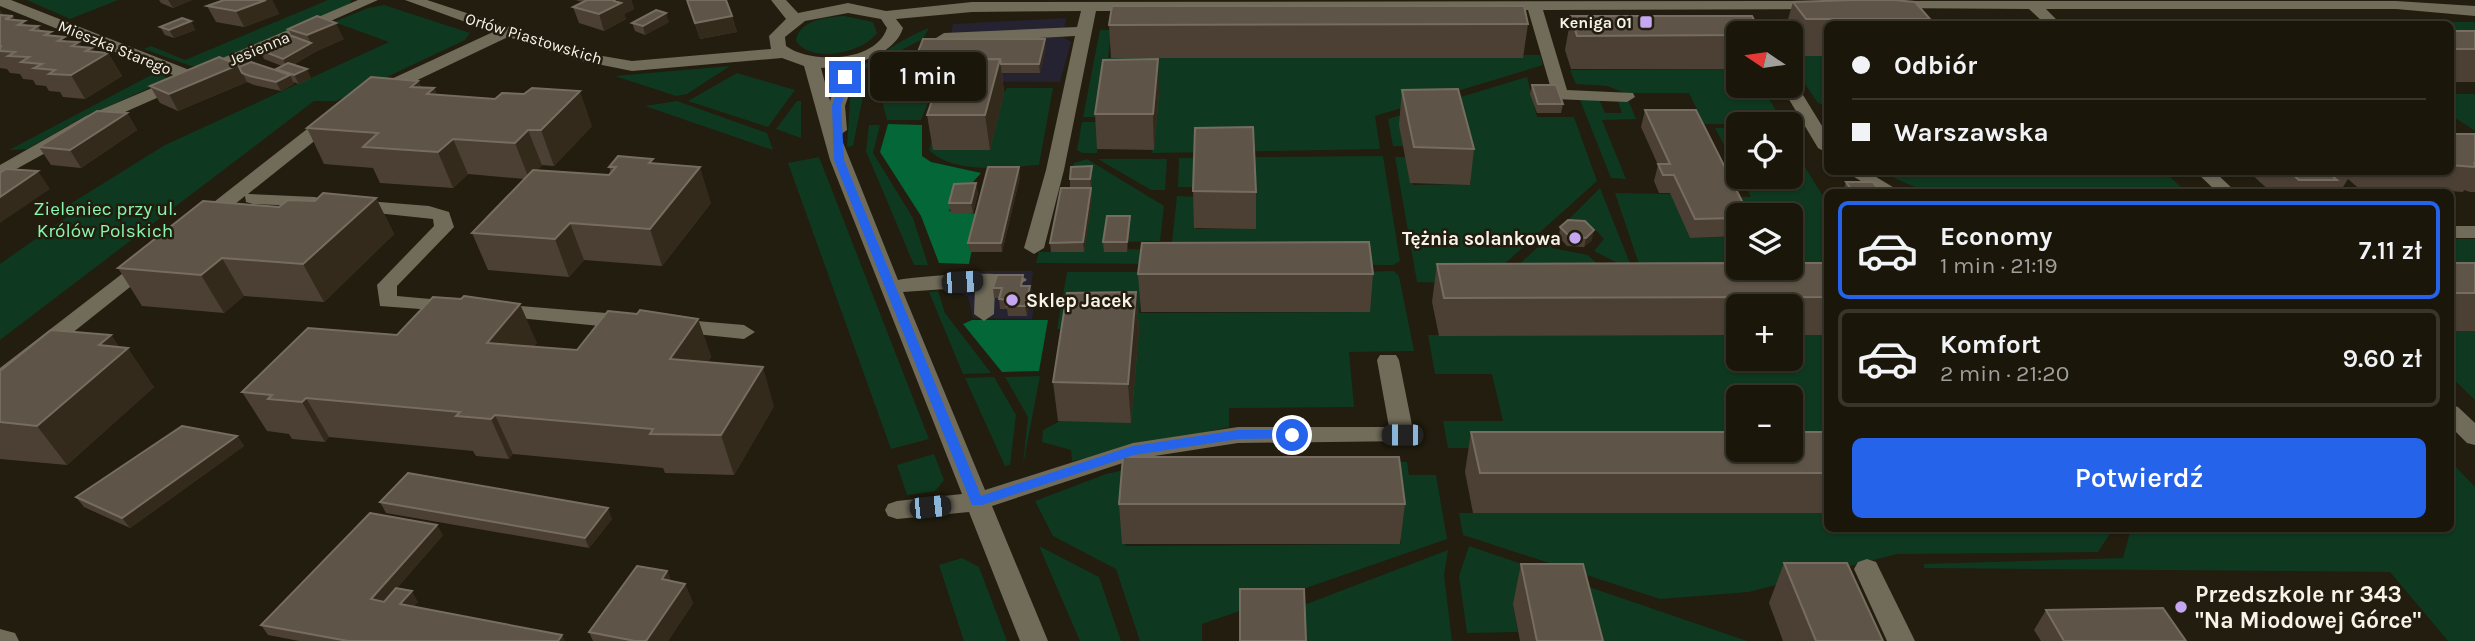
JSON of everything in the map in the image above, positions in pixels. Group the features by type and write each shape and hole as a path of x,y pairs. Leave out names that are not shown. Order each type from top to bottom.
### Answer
{"street":[{"name":"Jesienna","path":"0,173 65,134 370,0"},
{"name":"Orłów Piastowskich","path":"412,0 588,58 632,66 671,65 783,53"},
{"path":"778,0 795,20"},
{"path":"811,0 832,9"},
{"path":"2396,5 2442,0"},
{"name":"Mieszka Starego","path":"0,1 192,77"},
{"path":"2029,2 2050,21"},
{"path":"1869,5 2029,2 2396,5 2475,11"},
{"path":"1004,8 893,35 879,48 853,59 811,62 783,53 778,48 776,36 795,20 832,9 863,9 886,16 972,7 1089,7 1137,3 1534,6 1743,11 1791,3 1842,5"},
{"path":"1534,6 1560,95 1627,97"},
{"path":"1034,248 1055,170 1089,7"},
{"path":"886,16 895,28 893,35"},
{"path":"193,228 352,105 507,31"},
{"path":"944,38 1083,31"},
{"name":"Orłów Piastowskich","path":"616,62 696,53 776,36"},
{"path":"839,160 837,106 853,59"},
{"path":"811,62 839,160 1034,641"},
{"path":"1796,98 1824,143"},
{"path":"1861,175 1886,189"},
{"path":"2209,175 2224,189"},
{"path":"253,198 429,212 442,216 444,227 387,285 387,300 744,332"},
{"path":"2454,232 2475,232"},
{"path":"0,379 162,252"},
{"path":"984,314 985,280"},
{"path":"890,289 914,283 1017,280"},
{"path":"897,510 977,502 1146,449 1238,435 1402,435 1388,360"},
{"path":"2454,416 2475,437"},
{"path":"1867,569 1901,641"},
{"path":"0,640 5,641"}],"shaded area":[{"path":"1066,18 1063,37 1071,42 1060,82 936,81 938,76 914,75 925,47 950,39 953,24"},
{"path":"946,271 1033,271 1031,287 1036,298 1032,319 973,318 968,297 952,289"}],"green space":[{"path":"27,0 118,0 70,19"},
{"path":"328,0 352,0 348,5 205,66 191,66 144,49 151,46 185,60"},
{"name":"Zieleniec przy ul. Królów Polskich","path":"384,5 470,33 465,40 336,101 314,101 0,340 0,264 68,216 54,214 165,145 389,42 334,22 368,8"},
{"path":"844,16 873,22 877,33 861,46 837,53 813,52 796,41 802,28 808,24"},
{"path":"2454,22 2475,22 2475,30 2454,30"},
{"path":"929,28 923,39 855,74 889,48"},
{"path":"1100,30 1140,30 1138,41 1110,41 1108,58 1540,55 1543,65 1375,116 1380,149 1152,153 1158,92 1101,117 1083,117"},
{"path":"925,47 914,74 939,75 921,120 887,120 876,77"},
{"path":"1803,56 1824,56 1824,105 1818,103 1803,81"},
{"path":"730,66 687,94 676,96 615,76"},
{"path":"1726,69 1726,98 1768,98 1777,112 1726,112 1726,124 1704,124 1689,93 1625,93 1607,86 1576,84 1570,70"},
{"path":"157,72 169,79 78,120 27,149 9,150"},
{"path":"737,73 795,90 768,127 688,101"},
{"path":"1527,77 1537,117 1574,117 1597,181 1482,284 1417,282 1395,157 1408,157 1413,185 1471,184 1456,124 1406,146 1393,146 1388,119"},
{"path":"851,85 858,85 863,96 853,146 847,147"},
{"path":"945,87 1004,92 1007,88 1053,88 1039,165 997,168 966,166 940,158 929,150"},
{"path":"2454,94 2475,94 2475,131 2454,119"},
{"path":"1599,99 1605,113 1622,113 1618,101 1629,102 1636,119 1602,120 1626,179 1611,178 1580,100"},
{"path":"677,101 767,133 773,150 645,106"},
{"path":"797,101 801,101 801,138 776,129"},
{"path":"1082,122 1100,122 1097,153 1082,153 1077,150"},
{"path":"888,124 922,125 922,156 931,162 981,173 965,191 957,193 949,211 979,214 969,264 939,263 921,216 880,152"},
{"path":"869,125 880,125 873,153 913,218 928,265 914,265 866,151"},
{"path":"1715,128 1726,128 1726,149"},
{"path":"1383,156 1400,261 1393,265 1182,264 1171,252 1177,196 1197,197 1196,229 1254,228 1197,187 1178,187 1179,158"},
{"path":"819,157 929,439 891,449 788,163"},
{"path":"1087,159 1164,206 1160,241 1125,242 1125,249 1160,250 1159,264 1036,263 1039,252 1084,252 1072,176 1074,163"},
{"path":"1098,159 1167,159 1165,190 1151,190"},
{"path":"1803,164 1824,196 1824,284 1760,280 1803,280 1803,203 1730,203 1726,197 1751,197 1747,189 1803,189"},
{"path":"1888,175 2168,175 2183,189 1919,189"},
{"path":"1600,188 1633,271 1594,251 1604,239 1594,228 1567,221"},
{"path":"1615,193 1671,194 1690,238 1726,236 1726,278 1642,273"},
{"path":"1547,239 1552,248 1588,255 1595,262 1627,275 1496,285"},
{"path":"2454,239 2475,239 2475,283 2454,283"},
{"path":"1394,271 1399,276 1414,351 1349,352 1354,407 1229,408 1229,427 1072,461 1071,450 1042,442 1043,430 1060,421 1073,327 1057,329 1067,272 1143,272 1139,313 1367,312 1363,272"},
{"path":"938,291 945,313 991,373 963,374 929,292"},
{"path":"972,320 1048,320 1039,371 1002,372 963,324"},
{"path":"2454,330 2475,330 2475,400 2454,380"},
{"path":"1726,334 1726,371 1803,371 1803,334 1824,334 1824,449 1803,448 1803,385 1726,385 1726,448 1448,448 1443,421 1503,421 1492,374 1435,374 1428,335"},
{"path":"1040,376 1023,465 1028,417 1005,377"},
{"path":"994,377 1016,415 1010,465 1005,466 965,378"},
{"path":"934,454 944,480 935,491 907,495 897,465"},
{"path":"1343,462 1407,462 1409,475 1436,475 1447,539 1202,624 1202,641 1140,641 1116,569 1053,536 1035,501 1106,474 1142,466 1129,498 1125,546 1401,544 1395,497"},
{"path":"2454,465 2475,487 2475,641 2448,641 2390,572 1924,568 1924,564 2123,558 2130,532 2454,532"},
{"path":"1824,512 1824,532 2111,532 2098,552 1897,554 1749,592 1660,599 1463,535 1459,513"},
{"path":"1039,546 1099,577 1121,641 1080,641"},
{"path":"1469,546 1747,641 1583,641 1573,604 1513,604 1518,632 1467,633 1459,576"},
{"path":"1448,550 1444,575 1452,641 1304,641 1241,629"},
{"path":"962,558 979,567 1007,641 964,641 939,565"}],"building":[{"path":"224,0 266,0 236,11 207,6"},
{"path":"587,0 615,0 621,3 599,14 573,7"},
{"path":"687,0 726,0 732,16 695,23"},
{"path":"1793,2 1915,2 1930,19 1806,19"},
{"path":"1112,6 1524,6 1528,24 1109,25"},
{"path":"656,10 666,13 643,26 632,23"},
{"path":"0,15 13,16 5,19 25,21 18,25 38,26 31,30 51,32 45,35 65,37 58,41 79,42 72,46 92,48 86,51 108,53 71,75 49,74 55,70 34,68 42,64 21,62 29,57 8,56 15,52 0,51"},
{"path":"317,16 336,23 307,35 288,29"},
{"path":"1571,16 1752,16 1755,21 1726,21 1726,35 1577,36"},
{"path":"182,18 191,21 169,30 160,27"},
{"path":"2454,31 2475,31 2475,49 2454,49"},
{"path":"292,36 311,43 283,59 260,50"},
{"path":"923,39 1045,39 1039,64 1001,64 1000,59 946,60 944,65 913,65"},
{"path":"219,57 238,65 169,94 150,86"},
{"path":"1000,59 985,115 927,115 946,60"},
{"path":"1158,59 1153,114 1095,114 1103,60"},
{"path":"251,62 290,75 276,82 242,73 239,67"},
{"path":"288,63 307,69 294,75 276,69"},
{"path":"371,77 418,81 411,87 434,88 427,94 495,99 502,93 524,94 532,88 580,91 541,130 528,130 515,143 453,139 438,152 363,147 378,133 307,128"},
{"path":"1532,85 1556,85 1563,104 1538,104"},
{"path":"1458,89 1474,149 1414,147 1402,90"},
{"path":"1645,110 1696,110 1726,169 1726,189 1736,189 1743,203 1726,203 1726,218 1695,219 1674,175 1663,175 1658,164 1670,164"},
{"path":"97,111 127,113 70,150 39,147"},
{"path":"1253,127 1256,192 1193,191 1195,128"},
{"path":"2454,134 2475,134 2475,167 2454,165"},
{"path":"618,156 653,159 649,163 700,167 650,229 570,223 555,239 472,233 533,170 609,175 616,167 609,167"},
{"path":"1092,166 1090,179 1070,179 1071,167"},
{"path":"988,167 1019,167 1001,243 968,243"},
{"path":"6,169 38,171 0,197 0,173"},
{"path":"2293,175 2331,175 2337,180 2299,180"},
{"path":"1846,182 1873,182 1878,189 1851,189"},
{"path":"976,183 971,203 949,203 954,184"},
{"path":"1061,188 1091,188 1083,242 1050,243"},
{"path":"323,193 376,198 303,264 222,258 201,275 118,268 203,201 279,207 288,200 315,201"},
{"path":"1107,216 1130,216 1127,242 1103,242"},
{"path":"1568,220 1585,221 1594,230 1586,238 1569,236 1560,227"},
{"path":"1369,242 1373,274 1138,274 1142,243"},
{"path":"1726,263 1726,280 1803,280 1803,263 1824,263 1824,297 1803,297 1803,294 1726,294 1726,297 1444,298 1437,264"},
{"path":"2454,263 2475,263 2475,293 2454,293"},
{"path":"997,275 1023,275 1021,286 1030,286 1025,306 1007,306 1008,300 999,299 1002,288 993,288"},
{"path":"1136,292 1128,384 1053,382 1067,293"},
{"path":"464,296 520,304 487,343 577,350 608,311 637,314 640,310 698,319 670,359 763,367 721,435 650,434 653,429 495,415 491,419 456,416 460,412 306,398 302,402 268,399 272,395 242,392 308,328 397,335 433,297 461,299"},
{"path":"51,330 111,335 99,345 128,348 37,426 0,422 0,371"},
{"path":"182,426 237,436 122,518 76,497"},
{"path":"1471,432 1726,432 1726,462 1803,462 1803,432 1824,432 1824,473 1480,473"},
{"path":"1123,457 1399,457 1405,504 1119,504"},
{"path":"408,473 608,508 585,538 380,502"},
{"path":"370,513 437,525 371,599 384,602 396,588 412,591 400,604 562,635 558,641 348,641 261,625"},
{"path":"1784,563 1847,563 1883,641 1816,641"},
{"path":"1521,564 1583,564 1603,641 1537,641"},
{"path":"637,566 667,571 662,579 685,584 646,641 589,632"},
{"path":"1240,589 1304,589 1306,641 1240,641"},
{"path":"2163,608 2186,641 2064,641 2046,610"}],"place":[{"name":"Keniga 01","path":"1646,22"},
{"name":"Tężnia solankowa","path":"1575,238"},
{"name":"Sklep Jacek","path":"1012,300"},
{"name":"Przedszkole nr 343 \"Na Miodowej Górce\"","path":"2181,607"}],"route":[{"path":"845,77 837,106 839,160 977,502 1133,451 1238,435 1292,435"}]}
